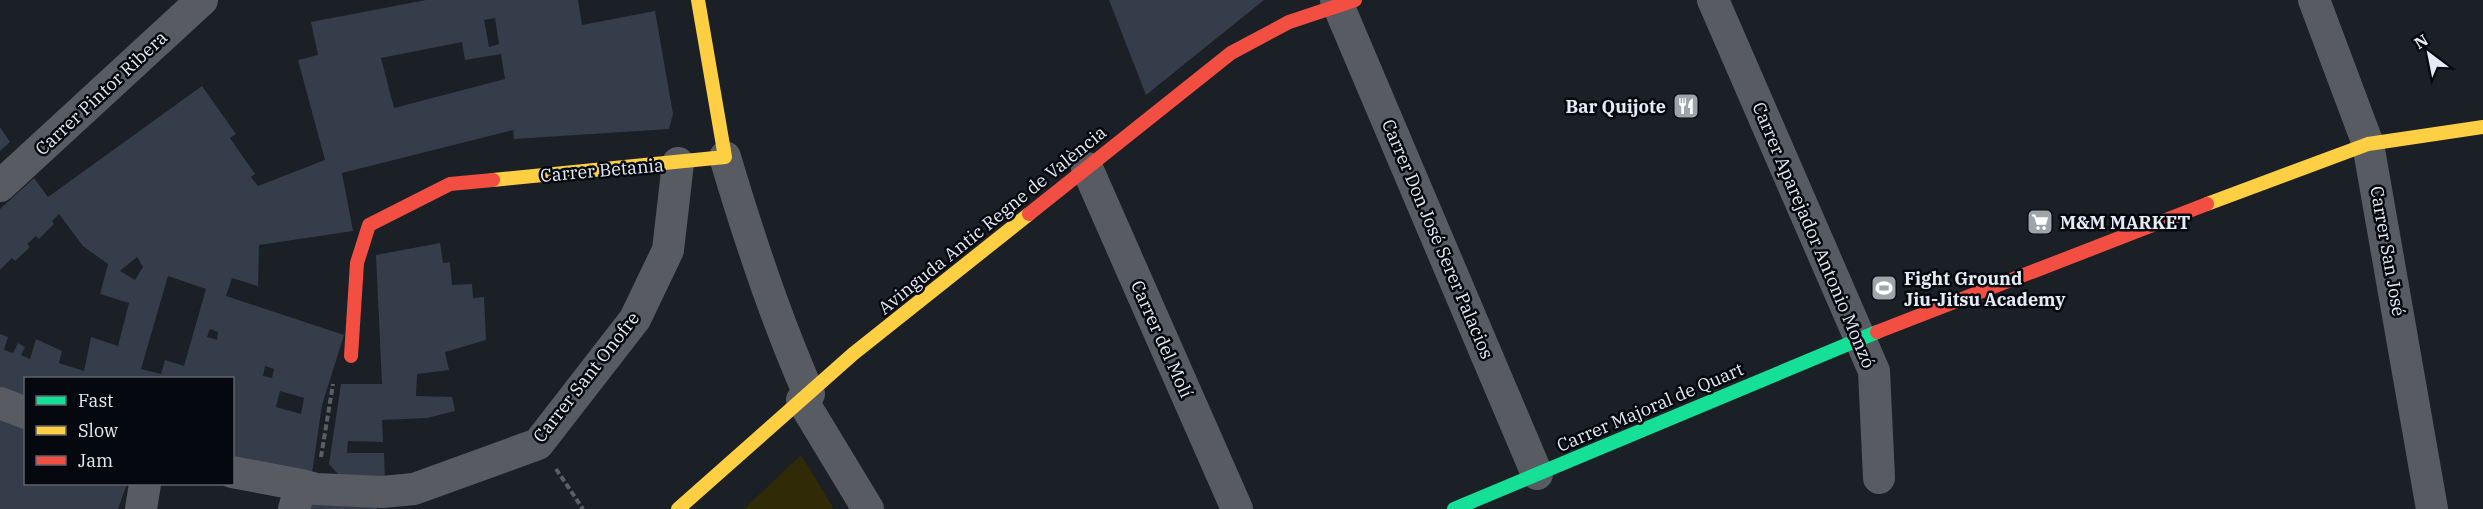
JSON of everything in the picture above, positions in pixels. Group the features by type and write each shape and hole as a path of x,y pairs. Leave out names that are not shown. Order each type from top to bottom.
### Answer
{"street":[{"name":"Carrer Pintor Ribera","path":"0,186 202,0"},
{"path":"698,0 725,157 778,322 806,397 868,509"},
{"name":"Carrer Aparejador Antonio Monzó","path":"1713,0 1874,371 1879,478"},
{"name":"Carrer San José","path":"2314,0 2368,144 2432,509"},
{"name":"Avinguda Antic Regne de València","path":"678,509 853,354 1231,53 1289,22 1344,2"},
{"name":"Carrer Don José Serer Palacios","path":"1344,2 1537,474"},
{"name":"Carrer Majoral de Quart","path":"1454,509 1860,339 2308,164 2368,144 2483,127"},
{"name":"Carrer Betania","path":"351,356 357,263 369,225 450,184 725,157"},
{"name":"Carrer Sant Onofre","path":"234,473 304,494 414,489 538,444 635,319 668,250 678,163"},
{"name":"Carrer del Molí","path":"1087,168 1237,509"},
{"path":"0,404 24,411"},
{"path":"141,509 145,485"}],"path":[{"path":"304,494 334,382 351,356"},
{"path":"538,444 583,509"}],"shaded area":[{"path":"801,455 834,509 744,509"}],"building":[{"path":"426,0 578,0 582,25 655,11 673,114 669,129 514,139 513,130 342,173 353,231 259,245 258,286 232,278 226,296 344,335 322,405 311,480 234,463 234,377 24,377 24,407 0,398 0,334 8,337 4,350 13,353 18,343 25,347 21,355 30,359 36,339 62,351 59,363 84,371 91,337 118,346 129,303 100,294 108,264 83,246 59,214 52,221 54,224 39,239 36,236 27,244 30,247 15,261 12,258 0,270 0,209 34,178 48,197 202,86 236,134 230,138 255,174 251,177 258,186 325,160 298,60 318,55 311,22","holes":["495,18 499,44 489,47 484,20","462,42 465,60 501,54 505,79 394,108 381,58","137,257 143,267 135,280 120,271","168,276 206,289 184,366 165,360 161,374 141,369","210,329 218,332 217,340 207,337","265,366 274,369 272,378 263,376","280,391 304,398 301,414 276,407"]},
{"path":"1109,0 1264,0 1146,95"},
{"path":"0,127 10,142 0,151"},
{"path":"440,243 443,263 450,262 452,285 472,284 473,298 484,297 486,340 445,352 449,370 417,374 416,396 452,397 455,411 427,418 382,420 383,442 348,441 347,453 384,453 385,482 345,482 329,464 341,384 382,384 376,255"},
{"path":"0,407 24,416 24,485 127,485 118,509 0,509"},
{"path":"305,498 376,500 377,509 302,509"}],"traffic: fast":[{"path":"1454,509 1877,332"}],"traffic: slow":[{"path":"493,180 725,157 698,0"},
{"path":"2207,204 2368,144 2483,127"},
{"path":"678,509 853,354 1029,214"}],"traffic: jam":[{"path":"1029,214 1231,53 1289,22 1355,0"},
{"path":"351,356 357,263 369,225 450,184 493,180"},
{"path":"1877,332 2207,204"}],"place":[{"name":"Bar Quijote","path":"1686,106"},
{"name":"M&M MARKET","path":"2040,222"},
{"name":"Fight Ground Jiu-Jitsu Academy","path":"1884,288"}]}
